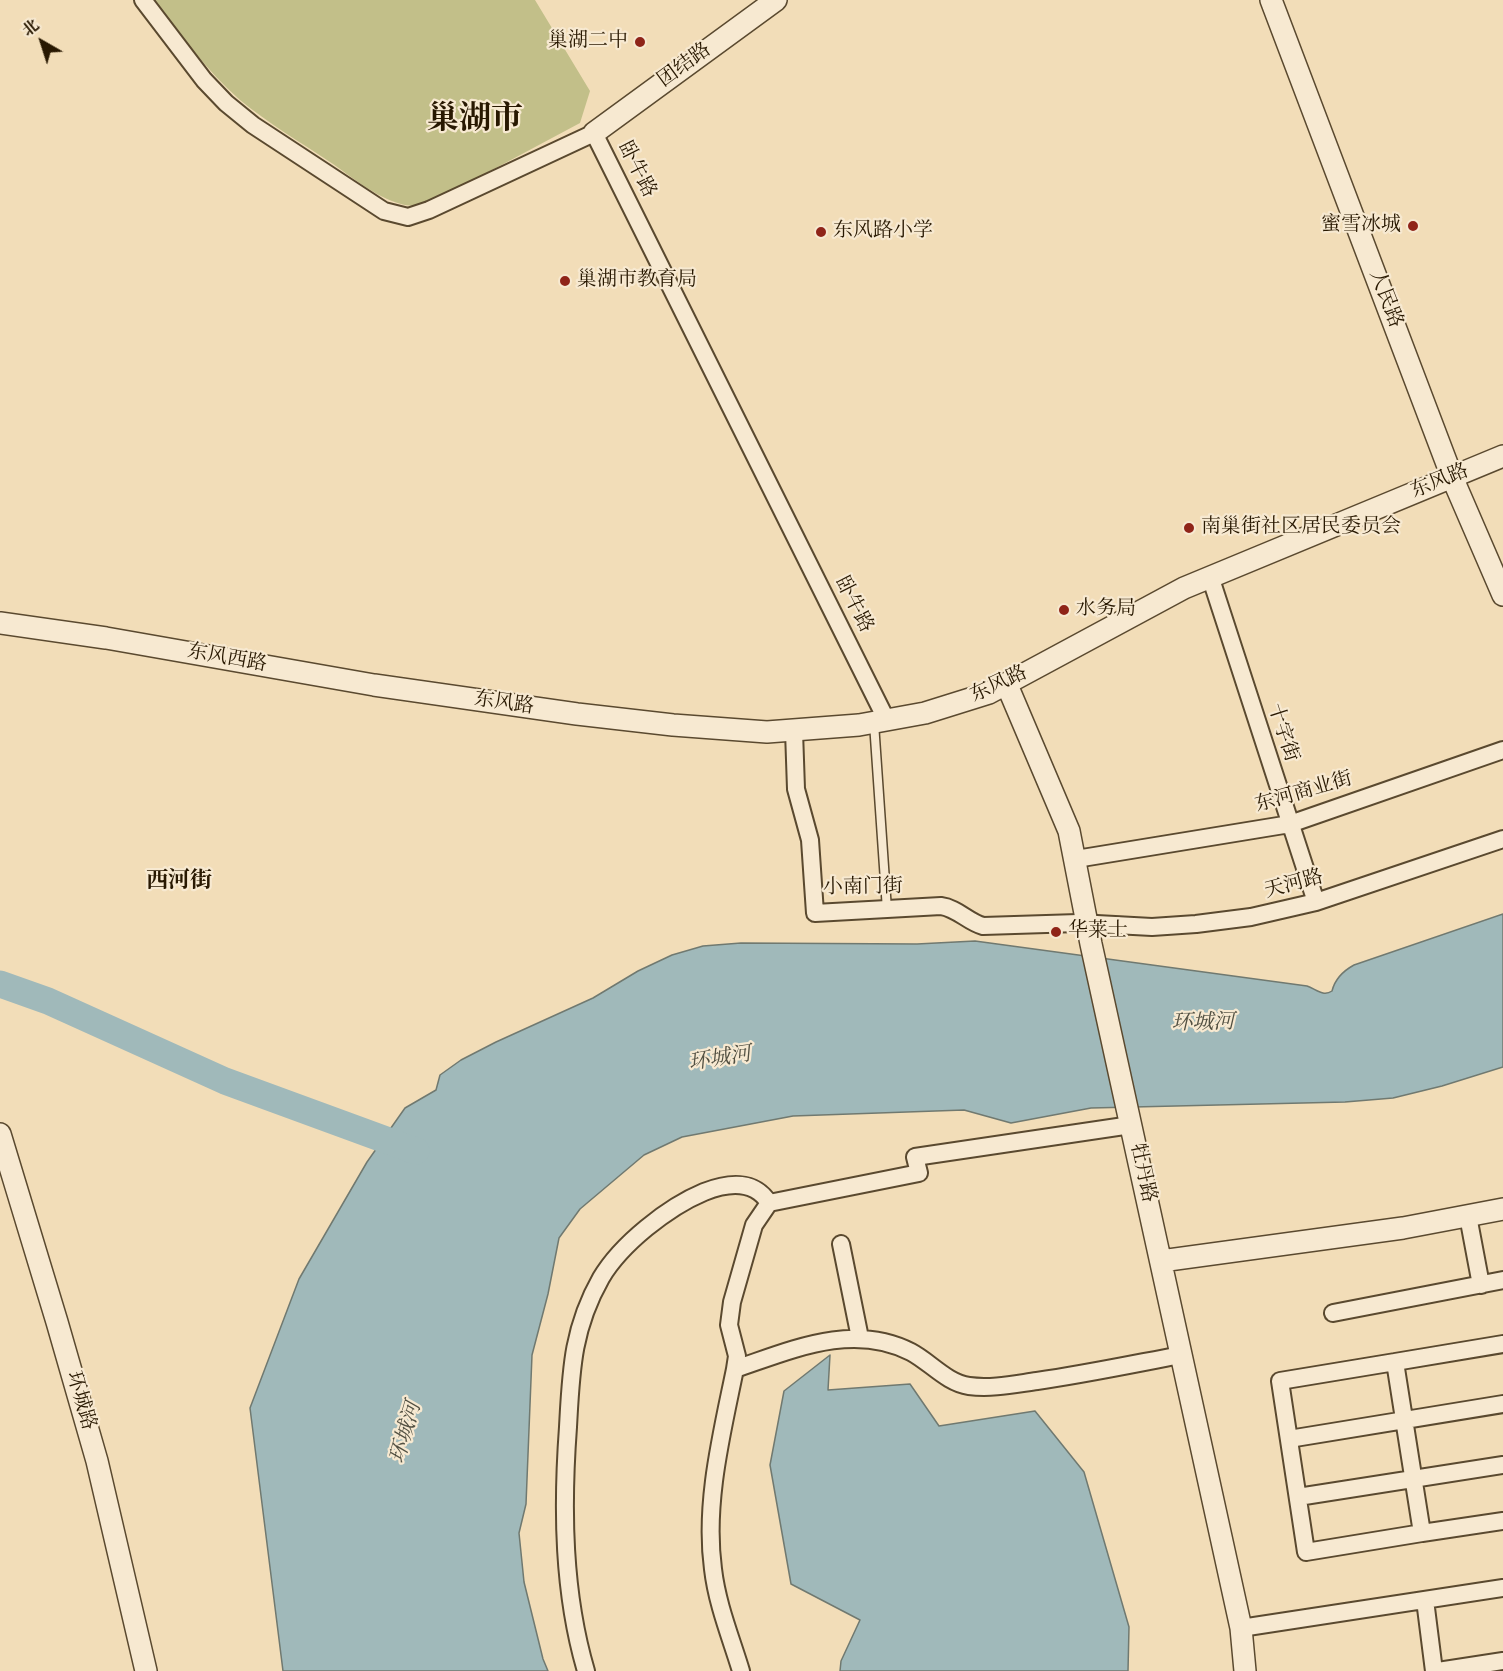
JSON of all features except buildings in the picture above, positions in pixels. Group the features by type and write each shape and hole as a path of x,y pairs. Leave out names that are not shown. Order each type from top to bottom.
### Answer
{"street":[{"name":"卧牛路","path":"143,0 204,80 240,115 364,199 396,215 408,217 429,210 594,133 881,722"},
{"name":"团结路","path":"594,133 776,0"},
{"name":"人民路","path":"1271,0 1452,477 1503,595"},
{"name":"东风路","path":"453,696 576,714 741,731 794,731 881,722 955,705 1006,685 1127,617 1210,576 1503,456"},
{"name":"十字街","path":"1210,576 1316,902"},
{"name":"东风西路","path":"0,622 453,696"},
{"name":"牡丹路","path":"1006,685 1064,816 1076,859 1089,934 1241,1628 1245,1671"},
{"name":"小南门街","path":"794,731 797,793 810,840 815,913 946,907 983,926 1089,934"},
{"name":"东河商业街","path":"1076,859 1290,824 1503,750"},
{"name":"天河路","path":"1089,934 1196,924 1269,914 1316,902 1503,839"},
{"path":"741,1671 716,1589 711,1543 717,1465 737,1356 729,1325 732,1302 754,1225 770,1203 919,1173 915,1157 1131,1125"},
{"name":"环城路","path":"0,1134 91,1441 146,1671"},
{"path":"586,1671 573,1617 564,1497 572,1364 576,1339 589,1302 602,1277 618,1254 686,1201 708,1191 738,1185 758,1190 770,1203"},
{"path":"1161,1261 1404,1227 1503,1209"},
{"path":"1468,1216 1482,1285"},
{"path":"842,1244 860,1338"},
{"path":"1333,1313 1503,1281"},
{"path":"735,1369 813,1343 831,1339 860,1338 884,1341 897,1346 919,1357 956,1382 967,1386 983,1387 1052,1379 1181,1355"},
{"path":"1503,1344 1280,1381 1306,1552 1503,1521"},
{"path":"1395,1362 1422,1533"},
{"path":"1288,1439 1503,1404"},
{"path":"1298,1497 1503,1465"},
{"path":"1241,1628 1503,1588"},
{"path":"1425,1600 1436,1671 1503,1661"}],"lane":[{"path":"881,722 887,910"}],"shaded area":[{"path":"153,0 535,0 590,91 580,123 436,200 410,206 391,201 364,186 240,100 205,65"}],"water":[{"name":"环城河","path":"1503,914 1503,1067 1442,1086 1393,1098 1345,1102 1091,1108 1011,1123 964,1110 793,1116 682,1137 644,1155 580,1209 559,1238 548,1294 532,1355 526,1504 519,1533 524,1582 548,1671 283,1671 250,1408 299,1279 367,1162 405,1108 436,1090 440,1075 461,1060 593,998 638,971 672,955 703,946 741,943 917,944 975,941 1307,986 1329,993 1340,976 1354,965"},
{"path":"830,1355 828,1390 910,1384 939,1426 1035,1411 1084,1472 1129,1627 1128,1671 840,1671 841,1661 860,1620 791,1584 770,1465 784,1391"}],"waterway":[{"path":"0,984 48,1001 225,1081 416,1151"}],"place":[{"name":"巢湖二中","path":"640,42"},
{"name":"蜜雪冰城","path":"1413,226"},
{"name":"东风路小学","path":"821,232"},
{"name":"巢湖市教育局","path":"565,281"},
{"name":"南巢街社区居民委员会","path":"1189,528"},
{"name":"水务局","path":"1064,610"},
{"name":"华莱士","path":"1056,932"}],"district":[{"name":"巢湖市","path":"475,121"},
{"name":"西河街","path":"179,882"}]}
